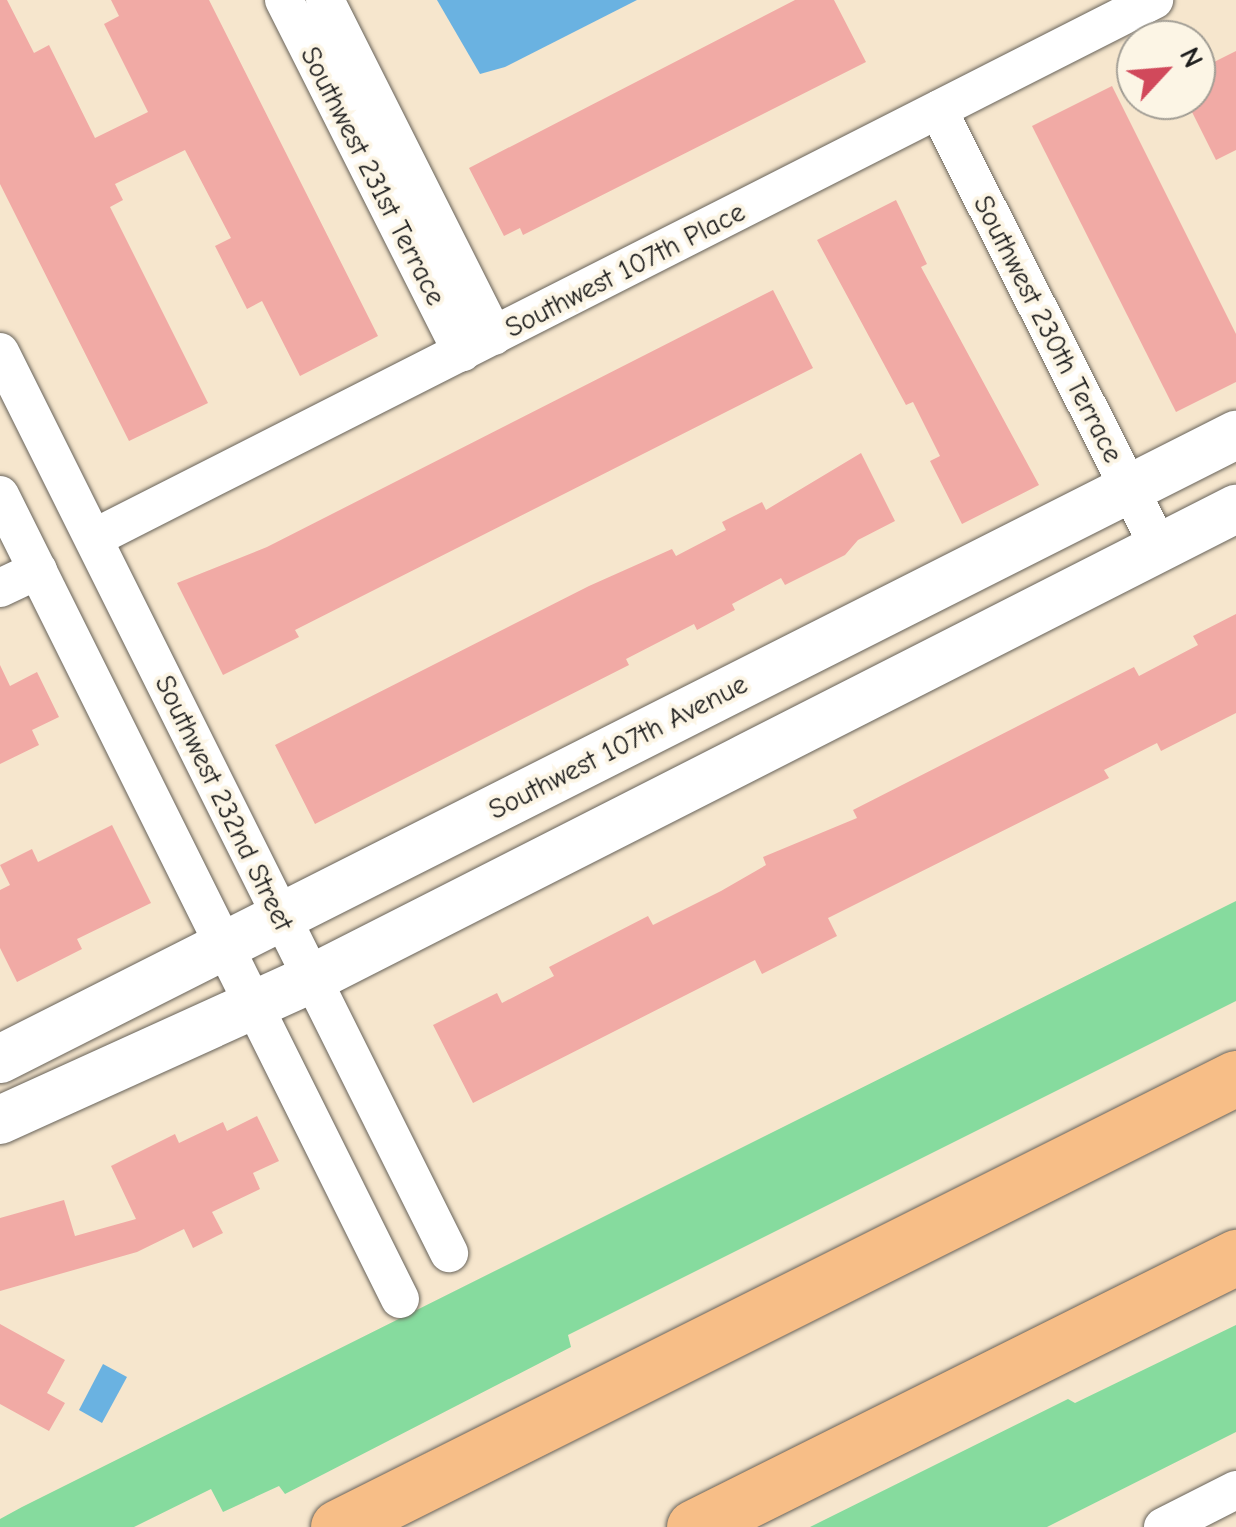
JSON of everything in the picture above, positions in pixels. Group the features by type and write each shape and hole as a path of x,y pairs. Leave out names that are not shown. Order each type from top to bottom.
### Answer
{"highway":[{"path":"338,1527 1236,1078"},
{"path":"694,1527 1236,1258"}],"street":[{"name":"Southwest 231st Terrace","path":"284,0 478,344"},
{"name":"Southwest 231st Terrace","path":"325,0 478,344"},
{"name":"Southwest 107th Place","path":"94,538 1154,0"},
{"name":"Southwest 230th Terrace","path":"938,110 1158,548"},
{"name":"Southwest 232nd Street","path":"0,352 449,1252"},
{"name":"Southwest 107th Avenue","path":"0,1059 1236,435"},
{"path":"0,495 400,1298"},
{"path":"0,1120 311,979 1236,509"},
{"path":"0,588 38,570"},
{"path":"1163,1527 1236,1490"}],"green space":[{"path":"1236,901 1236,1001 568,1335 571,1347 285,1494 279,1486 223,1512 211,1489 134,1527 0,1527 0,1519 22,1507"},
{"path":"1236,1325 1236,1432 1047,1527 810,1527 1068,1399 1075,1403"}],"water":[{"path":"437,0 637,0 505,67 480,74"},
{"path":"103,1364 127,1377 102,1423 79,1410"}],"building":[{"path":"0,0 7,0 34,53 49,45 95,138 148,112 104,24 119,16 111,0 209,0 378,336 300,376 262,301 247,309 215,246 231,238 185,150 115,184 123,200 110,207 208,403 129,441 0,184"},
{"path":"795,0 834,0 866,62 523,235 520,228 504,236 469,168"},
{"path":"1236,51 1236,150 1216,160 1196,120 1216,120 1216,61"},
{"path":"1112,86 1116,94 1116,120 1129,120 1236,334 1236,382 1176,412 1032,126"},
{"path":"896,200 927,264 921,267 1039,485 962,524 930,461 940,456 913,402 906,405 817,240"},
{"path":"773,290 813,368 295,630 299,637 223,675 177,583 267,547"},
{"path":"861,453 895,521 858,540 845,555 785,585 781,578 732,604 735,610 697,630 694,624 626,659 629,665 315,824 275,745 589,586 672,549 676,556 726,530 722,522 762,502 766,510"},
{"path":"1236,614 1236,713 1161,751 1157,743 1104,770 1109,778 828,918 837,936 762,974 755,960 473,1103 433,1025 497,993 502,1003 554,976 549,967 648,916 653,925 721,891 766,865 763,857 857,818 853,810 1134,667 1139,676 1198,645 1193,636"},
{"path":"0,665 10,686 37,672 59,717 32,730 39,745 0,764"},
{"path":"112,825 151,903 77,939 82,949 17,982 0,948 0,890 10,885 0,865 32,849 38,862"},
{"path":"257,1116 279,1161 253,1173 260,1189 212,1212 223,1233 193,1248 184,1229 137,1252 0,1291 0,1218 64,1200 75,1236 136,1219 111,1166 175,1134 179,1143 223,1122 227,1131"},
{"path":"0,1324 65,1360 47,1393 65,1403 49,1431 0,1404"}]}
